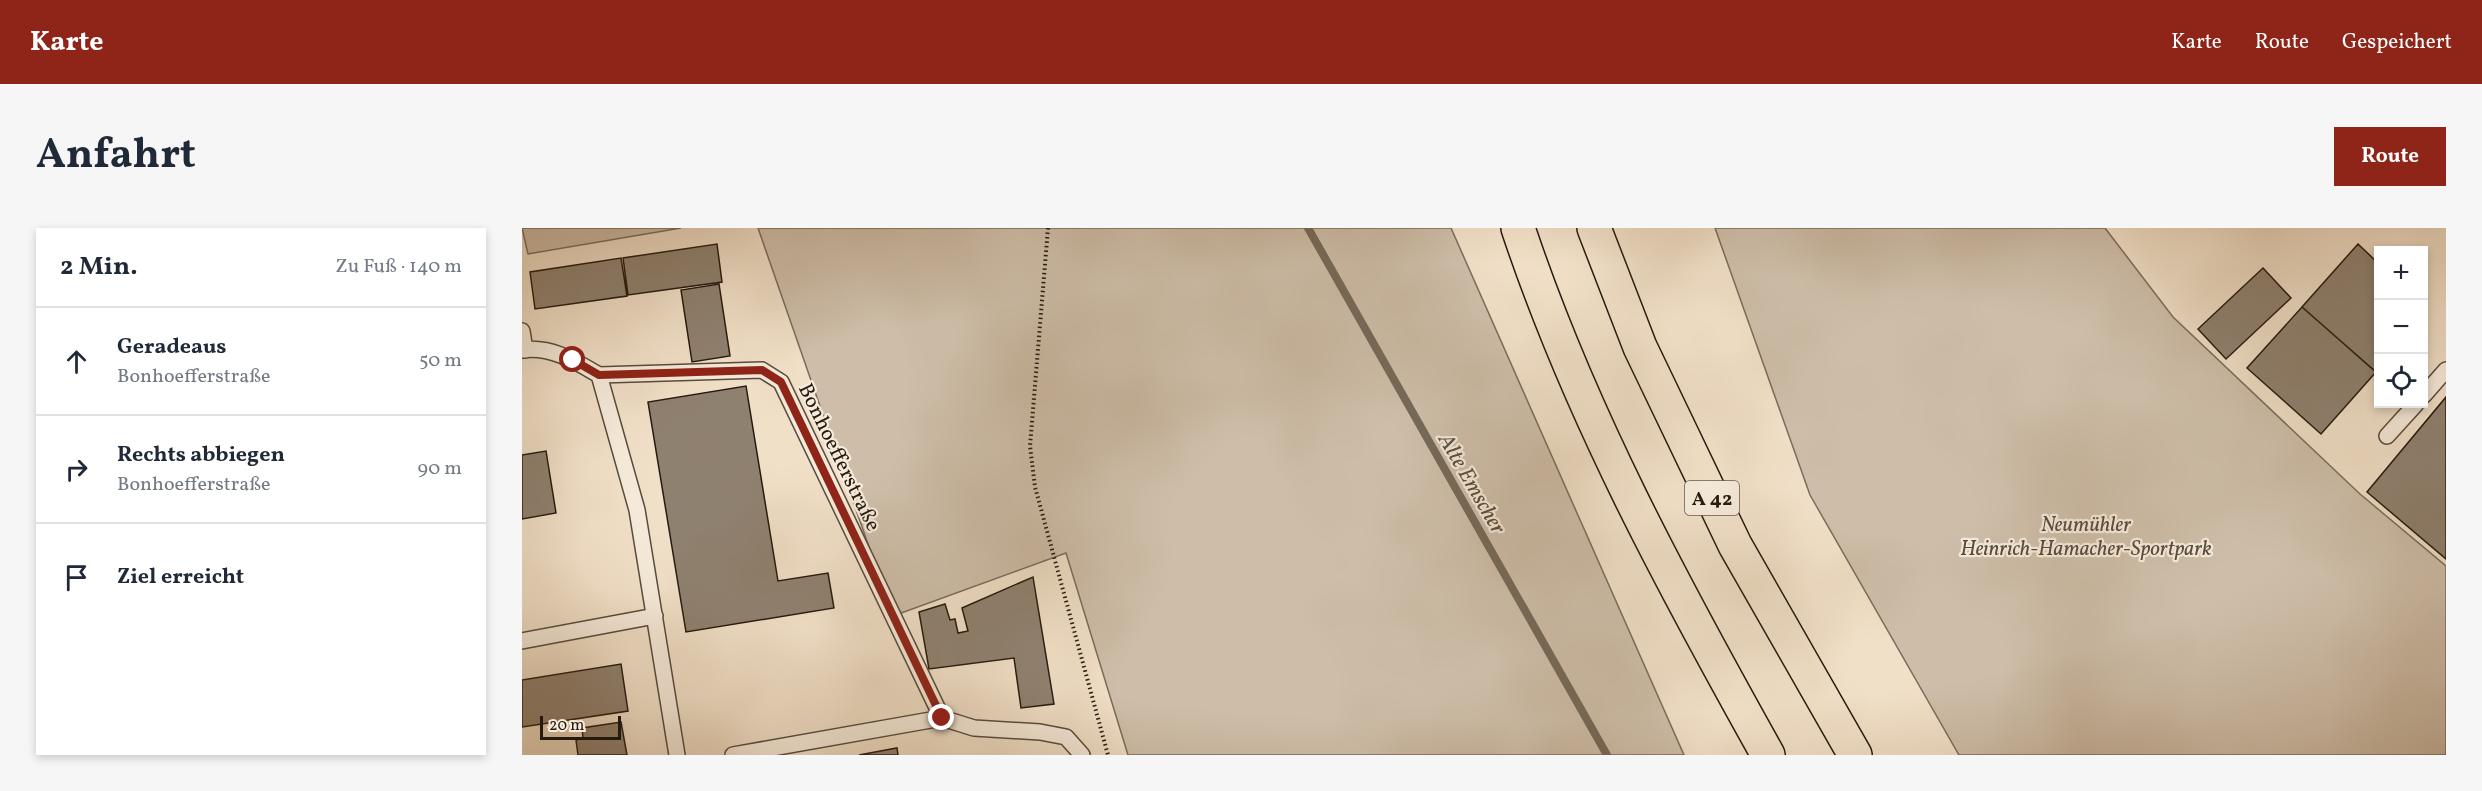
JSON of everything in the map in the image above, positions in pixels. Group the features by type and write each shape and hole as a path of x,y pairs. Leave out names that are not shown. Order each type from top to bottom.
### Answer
{"highway":[{"path":"1518,228 1574,374 1621,480 1673,584 1768,755"},
{"name":"A 42","path":"1594,228 1640,347 1735,544 1856,755"}],"lane":[{"path":"522,331 524,350 540,348 573,360 599,375 637,510 677,755"},
{"name":"Bonhoefferstraße","path":"599,375 762,370 781,382 942,718"},
{"path":"2428,390 2446,370"},
{"path":"2386,436 2411,408"},
{"path":"522,641 655,616"},
{"path":"734,755 942,718 974,728 1040,732 1066,737 1082,755"}],"path":[{"path":"1048,228 1030,446 1035,487 1108,755"}],"green space":[{"path":"522,228 681,228 528,254"},
{"path":"758,228 1451,228 1684,755 1128,755 1066,553 893,616"},
{"name":"Neumühler Heinrich-Hamacher-Sportpark","path":"1715,228 2105,228 2173,317 2360,494 2446,566 2446,755 1959,755 1810,495"}],"building":[{"path":"717,244 722,282 628,295 623,258"},
{"path":"2358,244 2374,259 2374,370 2302,307"},
{"path":"621,258 627,296 535,309 530,272"},
{"path":"2263,268 2291,298 2226,359 2198,329"},
{"path":"719,284 730,356 692,362 681,290"},
{"path":"2302,307 2374,370 2374,374 2321,434 2247,368"},
{"path":"746,386 778,581 828,573 834,608 686,632 648,402"},
{"path":"2446,397 2446,559 2367,492"},
{"path":"546,451 556,513 522,519 522,455"},
{"path":"1033,577 1054,704 1021,708 1014,658 929,669 919,612 945,604 950,620 955,619 958,633 968,631 962,608"},
{"path":"621,664 628,711 522,727 522,680"},
{"path":"621,722 627,755 578,755 576,740 583,738 582,728"},
{"path":"897,748 898,755 859,755"}],"waterway":[{"name":"Alte Emscher","path":"1308,228 1607,755"}],"route":[{"path":"573,360 599,375 762,370 781,382 942,718"}]}
